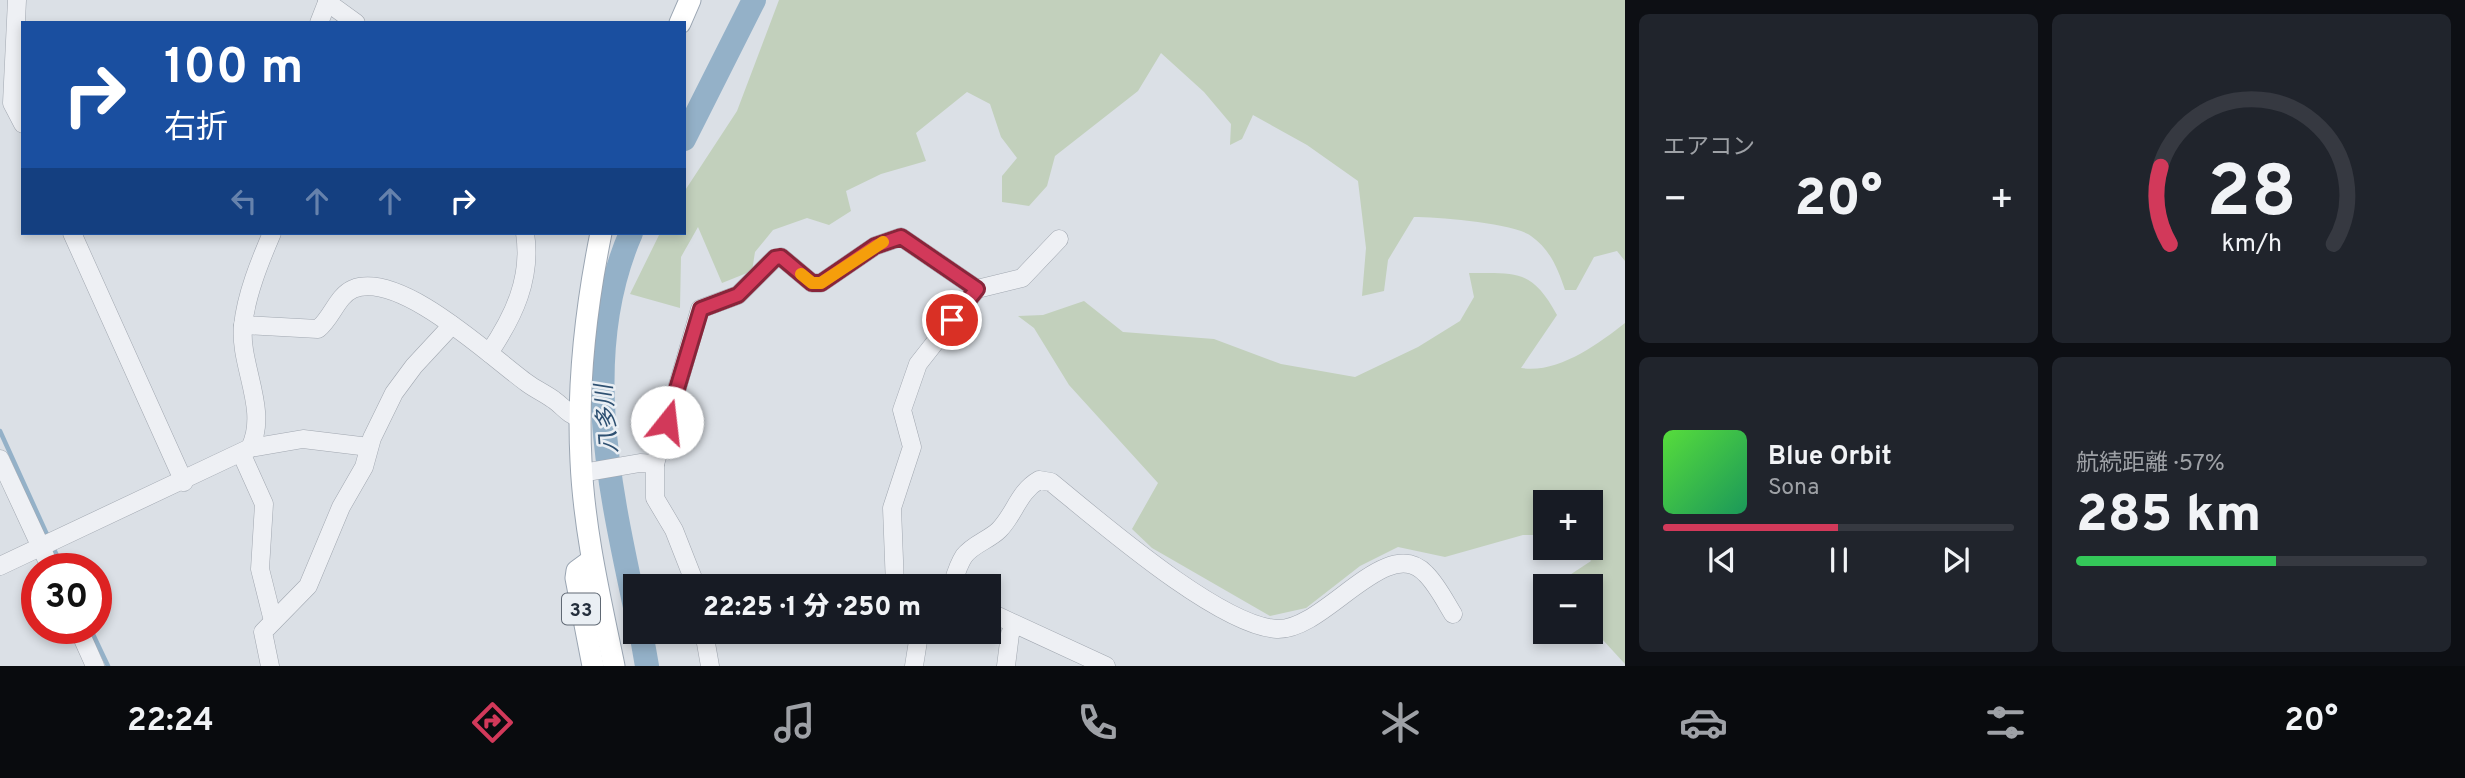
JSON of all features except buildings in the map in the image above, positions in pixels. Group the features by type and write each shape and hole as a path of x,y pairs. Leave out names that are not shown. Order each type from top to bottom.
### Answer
{"main road":[{"path":"601,235 583,356 580,418 592,560 614,666"},
{"name":"33","path":"592,560 577,571 576,578 593,666"}],"street":[{"path":"17,0 12,103 21,120"},
{"path":"320,21 328,1 353,21"},
{"path":"73,235 184,482"},
{"path":"246,451 253,441 254,405 243,341 243,325 271,235"},
{"path":"489,352 508,324 519,299 528,251 524,235"},
{"path":"691,574 674,530 655,498 648,464 701,309 738,295 775,258 781,257 812,283 821,283 875,246 901,237 977,289"},
{"path":"895,574 892,508 912,447 902,411 918,364 977,289 1022,278 1059,239"},
{"path":"243,325 318,329 341,298 351,290 362,287 379,288 410,299 452,325 571,415 580,418"},
{"path":"270,666 263,632 307,586 341,507 364,467 369,447 394,393 414,366 452,325"},
{"path":"0,566 246,451 303,439 369,447"},
{"path":"246,451 264,504 260,569 273,621"},
{"path":"0,459 48,544 49,553"},
{"path":"586,472 648,464"},
{"path":"956,574 961,559 968,550 996,533 1021,494 1039,480 1051,482 1141,555 1228,612 1256,626 1294,628 1310,621 1374,572 1401,564 1414,566 1426,573 1453,614"},
{"path":"1001,618 1106,666"},
{"path":"1006,666 1010,634 1015,625"},
{"path":"85,644 95,666"},
{"path":"706,644 710,666"},
{"path":"914,666 918,644"}],"green space":[{"path":"779,0 1625,0 1625,261 1617,251 1594,257 1576,290 1565,290 1548,253 1538,241 1522,231 1475,222 1414,217 1388,260 1384,291 1362,296 1366,248 1358,181 1307,145 1253,115 1242,139 1230,145 1231,124 1204,92 1161,53 1138,91 1055,156 1047,186 1029,206 1002,202 1002,176 1017,158 1001,137 990,104 967,92 916,133 926,161 881,174 846,191 851,211 829,225 807,218 773,230 755,252 752,271 722,283 698,227 681,257 680,308 630,294 659,235 686,235 686,189 737,111"},
{"path":"1469,273 1499,273 1531,281 1548,300 1557,315 1521,368 1548,367 1576,356 1625,323 1625,664 1603,640 1603,574 1571,574 1590,560 1603,560 1603,490 1533,490 1533,535 1523,535 1445,557 1398,547 1360,566 1306,608 1270,616 1152,548 1132,529 1158,483 1069,385 1034,328 1018,316 1043,315 1084,301 1123,332 1214,339 1281,364 1355,377 1418,347 1460,321 1474,297"}],"waterway":[{"name":"八多川","path":"686,135 754,0"},
{"name":"八多川","path":"628,574 609,466 603,371 606,324 615,278 630,235"},
{"path":"0,431 49,539"},
{"path":"53,547 56,553"},
{"path":"98,644 108,666"},
{"name":"八多川","path":"643,644 647,666"}],"slow traffic":[{"path":"801,274 812,283 821,283 883,242"}],"route":[{"path":"667,422 701,309 738,295 775,258 781,257 812,283 821,283 875,246 901,237 977,289 952,320"}]}
